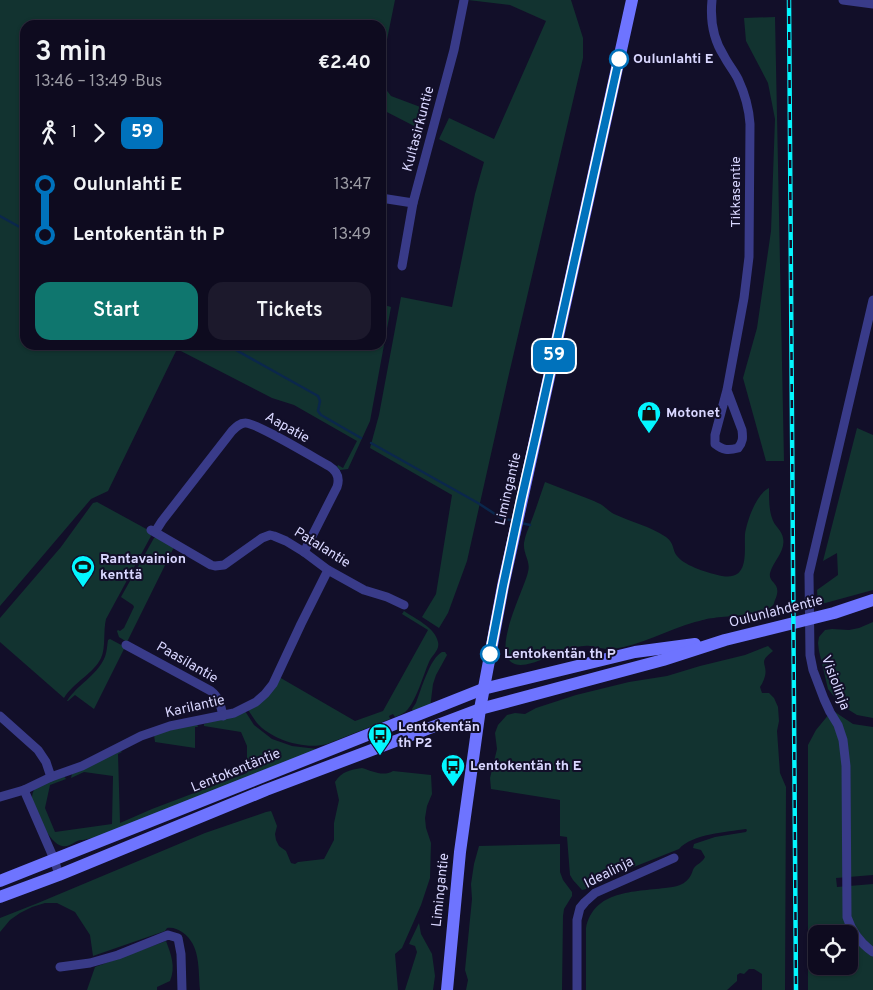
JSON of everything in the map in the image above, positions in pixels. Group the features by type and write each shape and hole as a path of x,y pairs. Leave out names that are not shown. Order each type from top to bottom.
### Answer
{"main road":[{"name":"Limingantie","path":"447,990 460,852 483,689 521,501 632,0"},
{"name":"Oulunlahdentie","path":"480,709 664,660 725,640 834,613 873,600"},
{"name":"Oulunlahdentie","path":"834,613 873,607"},
{"name":"Oulunlahdentie","path":"483,689 635,652 725,640"},
{"name":"Lentokentäntie","path":"0,881 483,689"},
{"name":"Lentokentäntie","path":"0,897 60,875 266,790 480,709"}],"street":[{"name":"Kultasirkuntie","path":"402,266 413,204 454,50 464,0"},
{"name":"Tikkasentie","path":"712,0 711,16 714,32 722,54 737,77 745,96 750,124 749,257 744,298 727,390 715,435 715,444 721,449 729,451 738,448 742,443 743,437 727,390"},
{"path":"843,0 873,4"},
{"path":"386,199 413,204"},
{"name":"Visiolinja","path":"873,300 809,574 809,630 813,670 843,740 846,766 847,917 857,938 866,948 873,952"},
{"name":"Aapatie","path":"153,531 232,431 241,424 249,423 329,466 338,476 337,487 304,552"},
{"name":"Patalantie","path":"153,531 215,566 224,565 262,538 270,535 304,552 328,570 364,590 404,604"},
{"name":"Karilantie","path":"0,797 24,790 51,777 82,766 146,734 170,726 223,716 251,705 265,694 276,677 300,624 328,570"},
{"name":"Paasilantie","path":"126,644 211,691 218,700 223,716"},
{"path":"0,716 38,750 46,762 51,777"},
{"path":"24,790 60,875"},
{"name":"Idealinja","path":"577,990 577,920 580,908 595,893 674,858"},
{"path":"60,968 90,963 118,955 168,935 178,938 181,954 182,990"}],"green space":[{"path":"0,0 395,0 386,44 386,20 20,20 20,350 177,350 108,491 91,499 0,606"},
{"path":"468,0 571,0 583,38 583,58 467,561 448,613 439,628 422,617 436,594 452,495 370,448 379,415 401,297 452,307 475,194 484,162 439,139 449,118 494,139 546,21 510,5"},
{"path":"775,17 784,461 766,461 743,378 757,328 771,231 775,119 768,83 746,41 744,18"},
{"path":"386,90 391,96 423,108 418,128 386,112"},
{"path":"386,306 391,307 386,334"},
{"path":"179,350 383,350 370,421 348,469 340,470 337,467 338,465 343,468 357,441 294,405 272,398"},
{"path":"857,428 873,435 873,590 818,605 817,590 838,575 837,553 823,561"},
{"path":"545,482 594,501 614,514 660,533 671,542 674,551 681,560 704,571 722,576 737,574 741,569 744,563 745,534 748,522 756,502 764,491 769,488 771,515 782,535 783,543 781,552 770,573 770,577 777,590 773,605 767,610 753,614 711,618 695,622 624,647 604,649 580,646 564,650 530,664 516,665 506,655 507,632 529,568 524,540"},
{"path":"97,502 150,531 151,536 106,619 101,658 94,668 64,698 0,642 0,618 61,547 93,503"},
{"path":"157,537 174,547 127,642 119,637 117,631 124,628 134,607 121,597 154,538"},
{"path":"404,611 429,628 438,642 437,650 429,662 420,687 405,712 395,717 393,714 389,716 390,719 318,746 309,746 280,739 257,723 248,710 279,677 355,721 383,711 428,630 402,614"},
{"path":"873,622 873,718 857,715 841,705 828,689 818,643 819,637 825,630 849,630"},
{"path":"110,639 125,647 94,709 75,695 67,701 101,665 106,654 108,640"},
{"path":"768,646 773,651 765,658 766,672 760,687 762,693 769,693 774,698 778,707 779,721 777,731 780,773 786,787 785,990 762,990 762,974 754,969 749,969 744,974 740,973 737,975 737,981 727,990 586,990 586,928 590,916 597,906 617,895 628,892 674,887 682,884 705,857 701,850 693,848 694,844 715,837 746,832 747,830 720,833 692,840 679,849 596,882 582,890 570,875 567,837 560,836 560,800 491,789 490,778 497,749 495,733 498,725 507,715 515,713 525,714 536,708 576,695 629,682 667,676 745,655"},
{"path":"442,652 445,652 447,655 433,684 430,708 414,713 412,709 430,667"},
{"path":"245,711 254,725 272,739 292,746 317,749 110,834 62,846 57,844 48,834 32,801 33,792 41,785 64,776 66,779 50,785 45,808 55,832 112,824 113,776 84,772 71,778 72,774 121,751 118,754 120,823 247,773 247,746 241,732 204,726 204,724"},
{"path":"835,712 853,724 873,727 873,875 836,878 837,887 873,884 873,990 808,990 808,975 858,975 858,925 808,925 808,745 816,730 830,713"},
{"path":"197,724 198,727 195,727 195,748 155,742 154,735 170,729"},
{"path":"362,768 381,773 393,771 431,775 432,794 425,818 431,843 430,878 421,905 402,948 395,954 398,990 200,990 196,951 188,937 182,932 175,928 167,928 165,931 93,956 90,935 75,912 57,903 45,903 20,913 10,920 0,932 0,918 205,833 266,812 271,811 272,813 277,826 276,840 279,846 286,851 291,863 324,859 334,840 334,823 339,800 335,782 343,773"},
{"path":"560,844 560,872 563,880 572,892 572,896 564,909 563,916 562,990 466,990 468,980 465,970 472,899 471,884 479,846"},
{"path":"419,923 421,934 432,954 435,976 433,990 405,990 417,952 415,946 409,944"},
{"path":"166,941 170,951 173,971 170,981 157,987 157,990 87,990 95,967"}],"waterway":[{"path":"0,216 20,227"},
{"path":"236,350 318,396 320,401 318,411 321,415 361,438"},
{"path":"371,443 501,518 514,521"},
{"path":"521,523 530,525"}],"railway":[{"path":"789,0 796,990"}],"bus line":[{"name":"59","path":"490,654 521,501 619,59"}],"place":[{"name":"Oulunlahti E","path":"619,59"},
{"name":"Motonet","path":"649,434"},
{"name":"Rantavainion kenttä","path":"83,588"},
{"name":"Lentokentän th P","path":"490,654"},
{"name":"Lentokentän th P2","path":"380,756"},
{"name":"Lentokentän th E","path":"453,787"}]}
